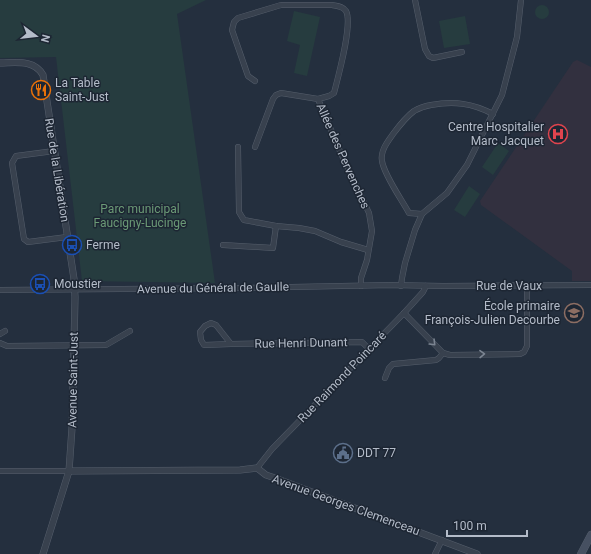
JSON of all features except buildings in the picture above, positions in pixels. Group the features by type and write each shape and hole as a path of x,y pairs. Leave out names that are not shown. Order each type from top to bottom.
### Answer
{"main road":[{"path":"581,554 591,536"}],"street":[{"path":"415,0 425,49 429,56 433,58 462,52"},
{"path":"401,286 405,263 415,230 422,214 447,193 467,165 502,95 517,37 521,0"},
{"path":"255,81 248,76 232,30 234,22 238,18 281,5 340,6 346,10 348,18 343,56 334,93 330,96 318,99"},
{"name":"Rue de la Libération","path":"0,63 27,63 37,68 44,78 75,289"},
{"name":"Allée des Pervenches","path":"255,146 273,99 276,95 281,93 318,99 339,149 369,213 372,231 367,260 361,278 361,286"},
{"path":"422,214 409,213 385,171 382,161 382,154 388,142 414,112 422,107 447,102 458,102 482,108 493,114"},
{"path":"238,147 239,212 242,218 276,226 315,231 341,242 368,250"},
{"path":"54,150 16,156 12,163 24,240 28,242 67,237"},
{"path":"222,245 273,248 276,226"},
{"name":"Rue de Vaux","path":"426,286 591,285"},
{"name":"Avenue du Général de Gaulle","path":"0,290 426,286"},
{"name":"Rue Raimond Poincaré","path":"257,468 272,449 404,313 423,292 426,286"},
{"path":"404,313 443,353 450,355 520,354 524,352 527,346 527,286"},
{"name":"Avenue Saint-Just","path":"43,554 69,471 72,434 75,289"},
{"name":"Rue Henri Dunant","path":"231,344 216,325 211,323 205,326 200,332 201,340 204,345 362,342 369,349"},
{"path":"0,343 7,346 106,345 130,330"},
{"path":"0,334 5,331"},
{"path":"385,378 389,368 393,364 436,360 443,353"},
{"path":"0,472 240,470 257,468"},
{"name":"Avenue Georges Clemenceau","path":"257,468 272,478 477,554"},
{"path":"435,554 442,540"}],"shaded area":[{"name":"Centre Hospitalier Marc Jacquet","path":"577,60 591,67 591,281 572,281 572,271 481,205 480,201 573,62"}],"green space":[{"name":"Parc municipal Faucigny-Lucinge","path":"0,0 206,0 177,14 215,283 82,281 56,57 0,58"},
{"path":"542,5 547,7 549,12 547,17 542,19 537,17 535,12 537,7"},
{"path":"294,11 320,17 307,76 294,73 300,45 287,41"},
{"path":"465,16 470,44 444,48 439,21"},
{"path":"498,143 509,151 493,175 482,167"},
{"path":"469,186 480,194 465,217 454,210"}],"place":[{"name":"La Table Saint-Just","path":"41,90"},
{"name":"Centre Hospitalier Marc Jacquet","path":"558,134"},
{"name":"Ferme","path":"72,245"},
{"name":"Moustier","path":"40,284"},
{"name":"École primaire François-Julien Decourbe","path":"574,313"},
{"name":"DDT 77","path":"343,453"}]}
